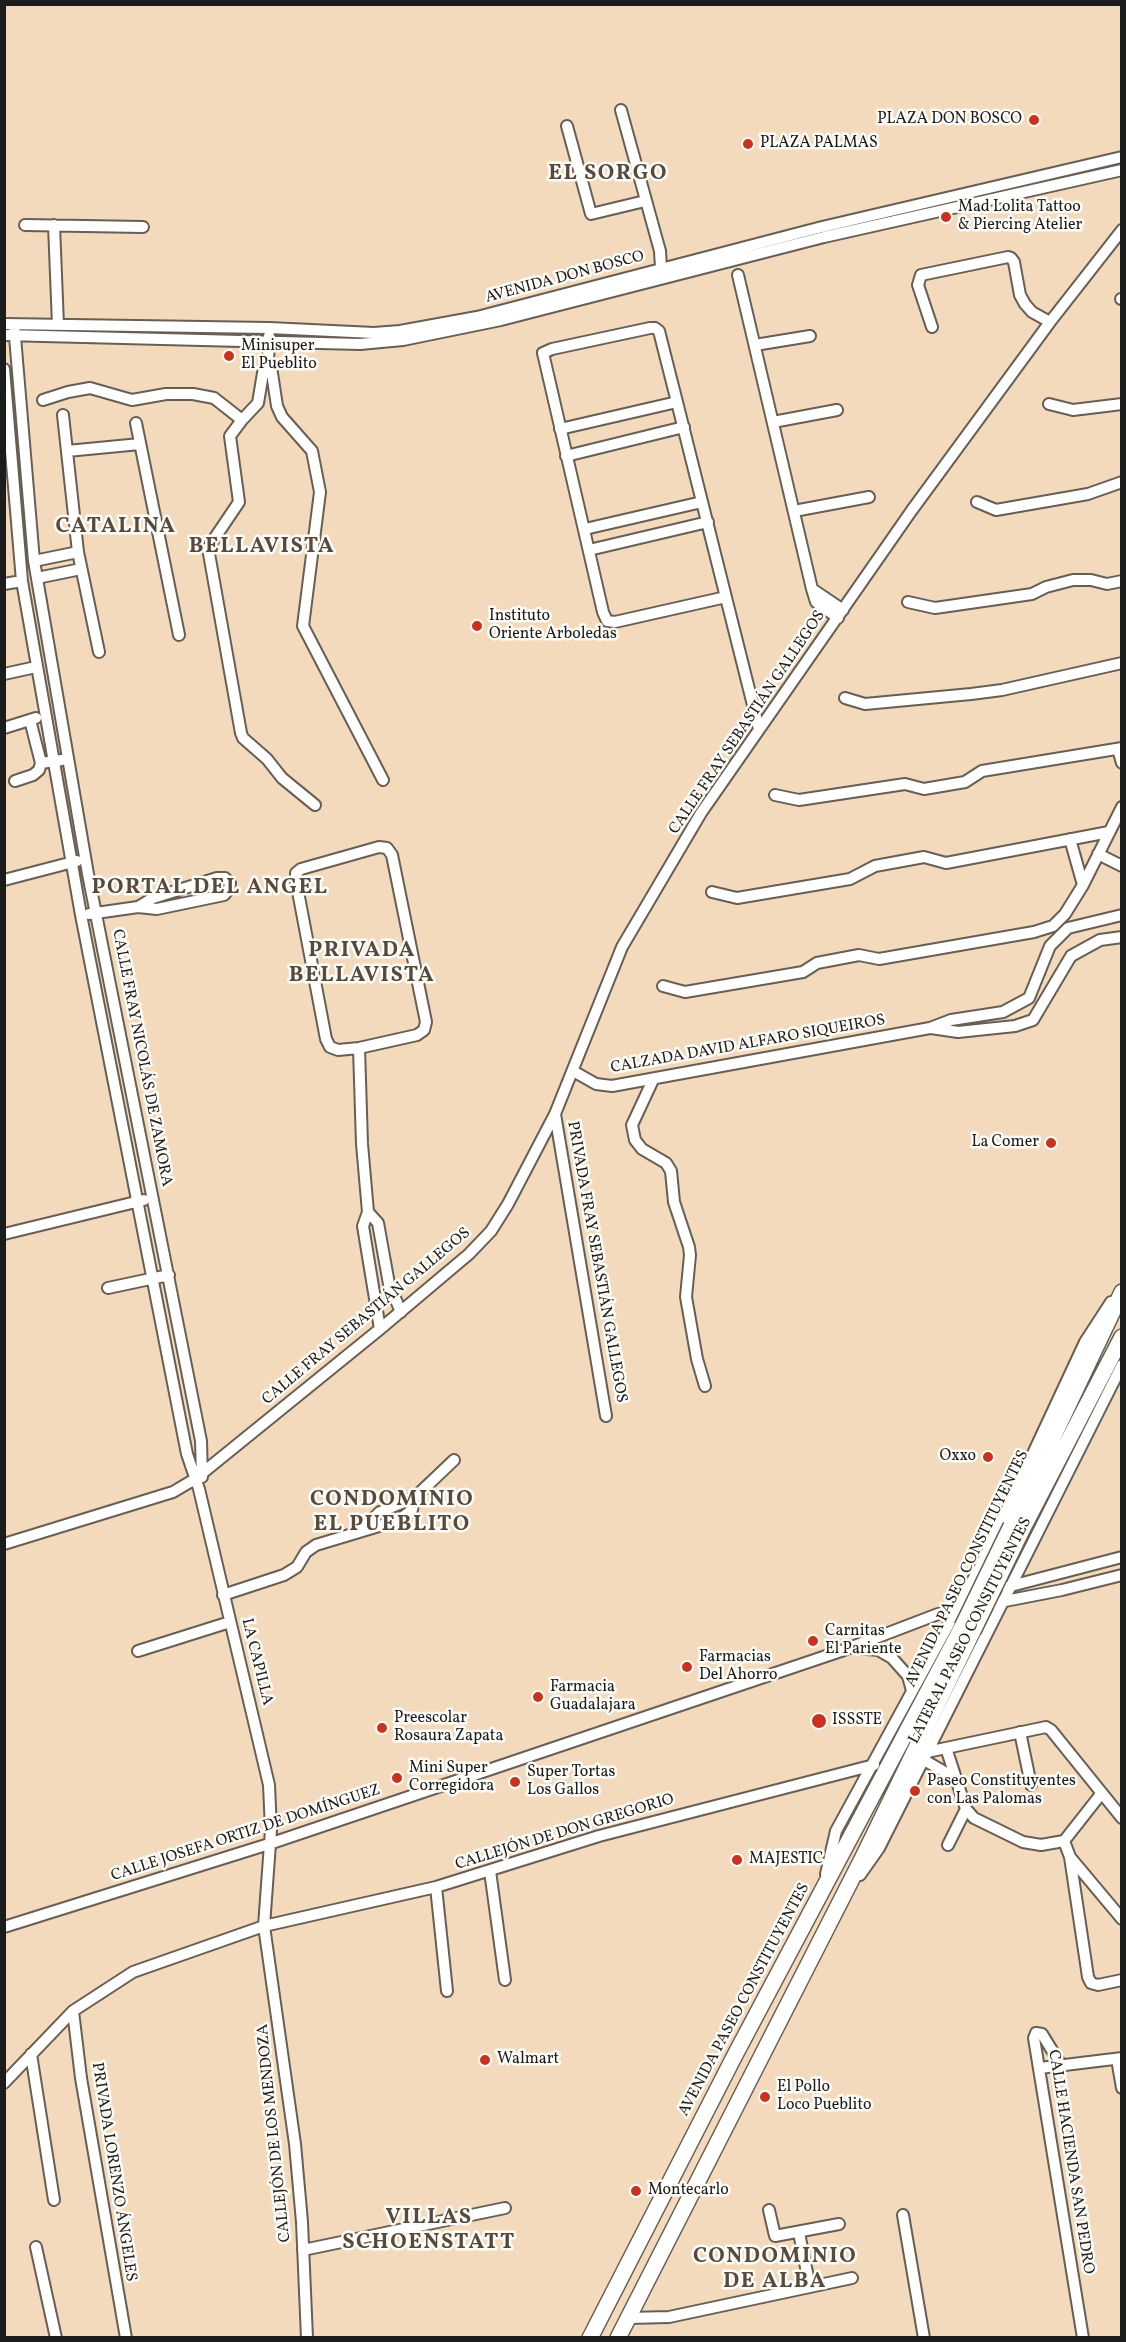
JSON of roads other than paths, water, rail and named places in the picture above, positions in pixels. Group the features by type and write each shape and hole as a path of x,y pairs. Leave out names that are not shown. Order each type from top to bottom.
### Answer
{"highway":[{"name":"AVENIDA PASEO CONSTITUYENTES","path":"590,2337 962,1627 1122,1292"},
{"name":"AVENIDA PASEO CONSTITUYENTES","path":"618,2337 839,1905 1022,1530 1122,1337"}],"street":[{"path":"621,110 660,251 661,268"},
{"path":"567,126 591,214 645,201"},
{"name":"AVENIDA DON BOSCO","path":"10,330 82,338 368,344 403,340 500,315 661,268 822,227 1122,157"},
{"name":"AVENIDA DON BOSCO","path":"500,315 824,237 1122,170"},
{"path":"26,225 143,227"},
{"path":"54,225 58,325"},
{"name":"CALLE FRAY SEBASTIÁN GALLEGOS","path":"4,1544 173,1492 199,1481 469,1254 491,1231 508,1204 555,1114 622,947 701,813 912,510 1050,322 1122,230"},
{"path":"932,327 918,285 921,275 1008,257 1014,261 1020,295 1025,304 1032,312 1050,322"},
{"path":"738,275 812,590 841,614"},
{"name":"AVENIDA DON BOSCO","path":"10,330 58,325 269,328 374,333 478,321"},
{"path":"269,328 268,364 279,411 310,447 320,492 303,626 383,780"},
{"path":"726,597 615,622 608,621 588,550 543,353 552,349 655,328 659,331 708,522 759,729"},
{"name":"CALLE FRAY NICOLÁS DE ZAMORA","path":"10,330 34,561 96,913 201,1441 199,1481"},
{"path":"755,345 810,336"},
{"path":"268,364 263,373 258,403 230,436 239,502 208,549 243,738 267,759 282,778 315,805"},
{"name":"CALLE FRAY NICOLÁS DE ZAMORA","path":"4,369 22,581 36,667 55,761 81,915 187,1454 199,1481"},
{"path":"43,400 90,388 132,400 166,394 193,394 214,398 242,420"},
{"path":"560,429 677,402"},
{"path":"1049,404 1073,410 1122,404"},
{"path":"773,422 837,410"},
{"path":"63,415 78,552 99,651"},
{"path":"136,423 179,635"},
{"path":"566,456 684,427"},
{"path":"67,451 140,444"},
{"path":"977,502 996,510 1088,494 1122,482"},
{"path":"794,511 869,497"},
{"path":"585,529 702,502"},
{"path":"588,550 708,522"},
{"path":"34,561 78,552"},
{"path":"37,578 81,569"},
{"path":"908,602 935,608 1032,594 1046,587 1073,580 1091,580 1107,584 1122,581"},
{"path":"4,584 22,581"},
{"path":"26,602 41,598"},
{"path":"845,698 865,704 971,694 1011,688 1122,663"},
{"path":"4,674 36,667"},
{"path":"4,728 46,716"},
{"path":"15,781 33,775 39,770 41,763 30,720"},
{"path":"775,795 799,801 905,784 924,789 965,782 982,771 1120,749 1122,763"},
{"path":"41,763 69,758"},
{"path":"663,986 685,992 803,972 817,963 859,955 879,959 1034,932 1053,926 1065,914 1083,885 1122,807"},
{"path":"712,892 737,898 850,879 875,866 924,857 946,863 1108,832"},
{"path":"1071,839 1083,885"},
{"path":"379,847 387,848 392,855 426,1022 424,1030 417,1035 359,1048 338,1050 330,1047 326,1039 296,873 301,869 379,847"},
{"path":"1098,854 1122,866"},
{"path":"4,880 86,860"},
{"path":"81,915 138,908 157,909 224,895 229,890 230,884 225,878 218,878 153,898 138,908"},
{"name":"CALZADA DAVID ALFARO SIQUEIROS","path":"573,1071 596,1084 612,1086 930,1028 951,1020 1003,1012 1029,998 1050,946 1068,928 1122,915"},
{"name":"CALZADA DAVID ALFARO SIQUEIROS","path":"930,1028 958,1032 1015,1026 1034,1020 1071,956 1100,940 1122,937"},
{"path":"359,1048 362,1144 368,1212 363,1226 380,1329"},
{"path":"652,1080 633,1125 635,1140 642,1149 666,1163 671,1171 674,1202 690,1255 686,1297 697,1359 705,1386"},
{"name":"PRIVADA FRAY SEBASTIÁN GALLEGOS","path":"555,1114 606,1416"},
{"path":"4,1234 154,1198"},
{"path":"368,1212 378,1223 389,1284 401,1312"},
{"path":"108,1288 169,1275"},
{"name":"LATERAL PASEO CONSITUYENTES","path":"821,1893 837,1832 981,1565 1085,1342 1122,1286"},
{"name":"LATERAL PASEO CONSITUYENTES","path":"839,1905 879,1848 1122,1365"},
{"path":"361,1531 380,1512 414,1497 454,1460"},
{"name":"LA CAPILLA","path":"199,1481 223,1595 268,1785 271,1830 264,1926"},
{"path":"223,1595 284,1575 297,1567 306,1552 316,1545 399,1520 412,1510 414,1497"},
{"path":"997,1532 1000,1540 1006,1545 1017,1546 1033,1541"},
{"name":"CALLE JOSEFA ORTIZ DE DOMÍNGUEZ","path":"4,1928 269,1844 851,1648 938,1614 963,1598 1122,1557"},
{"path":"981,1565 1004,1558 1013,1560 1021,1566"},
{"path":"1101,1581 1098,1574 1102,1564"},
{"name":"CALLE JOSEFA ORTIZ DE DOMÍNGUEZ","path":"938,1614 1004,1602 1122,1575"},
{"path":"138,1651 230,1622"},
{"path":"851,1648 870,1648 892,1658 908,1676 912,1691"},
{"path":"926,1756 946,1748 1046,1727 1051,1730 1122,1818"},
{"path":"1020,1732 1031,1785"},
{"path":"946,1748 966,1809 974,1818 1023,1842 1041,1845 1064,1841 1101,1794"},
{"path":"926,1756 955,1778"},
{"name":"CALLEJÓN DE DON GREGORIO","path":"4,2083 73,2011 133,1972 264,1926 436,1887 599,1836 874,1765"},
{"path":"948,1845 966,1809"},
{"path":"1064,1841 1070,1857 1088,1977 1091,1983 1098,1984 1122,1980"},
{"path":"1070,1857 1122,1919"},
{"path":"490,1871 505,1980"},
{"path":"436,1887 447,1991"},
{"name":"CALLEJÓN DE LOS MENDOZA","path":"264,1926 295,2144 307,2337"},
{"name":"PRIVADA LORENZO ÁNGELES","path":"73,2011 81,2078 126,2337"},
{"name":"CALLE HACIENDA SAN PEDRO","path":"1061,2065 1042,2034 1036,2033 1034,2038 1083,2337"},
{"path":"31,2055 54,2200"},
{"path":"1040,2068 1119,2059 1122,2088"},
{"path":"303,2250 505,2208"},
{"path":"769,2211 775,2236 839,2224"},
{"path":"903,2215 924,2337"},
{"path":"799,2233 810,2287"},
{"path":"36,2247 56,2337"},
{"path":"628,2318 669,2317 852,2278"}],"place":[{"name":"PLAZA DON BOSCO","path":"1034,120"},
{"name":"PLAZA PALMAS","path":"748,144"},
{"name":"Mad Lolita Tattoo & Piercing Atelier","path":"946,217"},
{"name":"Minisuper El Pueblito","path":"229,356"},
{"name":"Instituto Oriente Arboledas","path":"477,626"},
{"name":"La Comer","path":"1051,1143"},
{"name":"Oxxo","path":"988,1457"},
{"name":"Carnitas El Pariente","path":"813,1641"},
{"name":"Farmacias Del Ahorro","path":"687,1667"},
{"name":"Farmacia Guadalajara","path":"538,1697"},
{"name":"ISSSTE","path":"819,1721"},
{"name":"Preescolar Rosaura Zapata","path":"382,1728"},
{"name":"Mini Super Corregidora","path":"397,1778"},
{"name":"Super Tortas Los Gallos","path":"515,1782"},
{"name":"Paseo Constituyentes con Las Palomas","path":"915,1791"},
{"name":"MAJESTIC","path":"737,1860"},
{"name":"Walmart","path":"485,2060"},
{"name":"El Pollo Loco Pueblito","path":"765,2097"},
{"name":"Montecarlo","path":"636,2191"}],"district":[{"name":"EL SORGO","path":"608,175"},
{"name":"CATALINA","path":"116,528"},
{"name":"BELLAVISTA","path":"262,548"},
{"name":"PORTAL DEL ANGEL","path":"210,889"},
{"name":"PRIVADA BELLAVISTA","path":"362,964"},
{"name":"CONDOMINIO EL PUEBLITO","path":"392,1514"},
{"name":"VILLAS SCHOENSTATT","path":"429,2232"},
{"name":"CONDOMINIO DE ALBA","path":"775,2270"}]}
